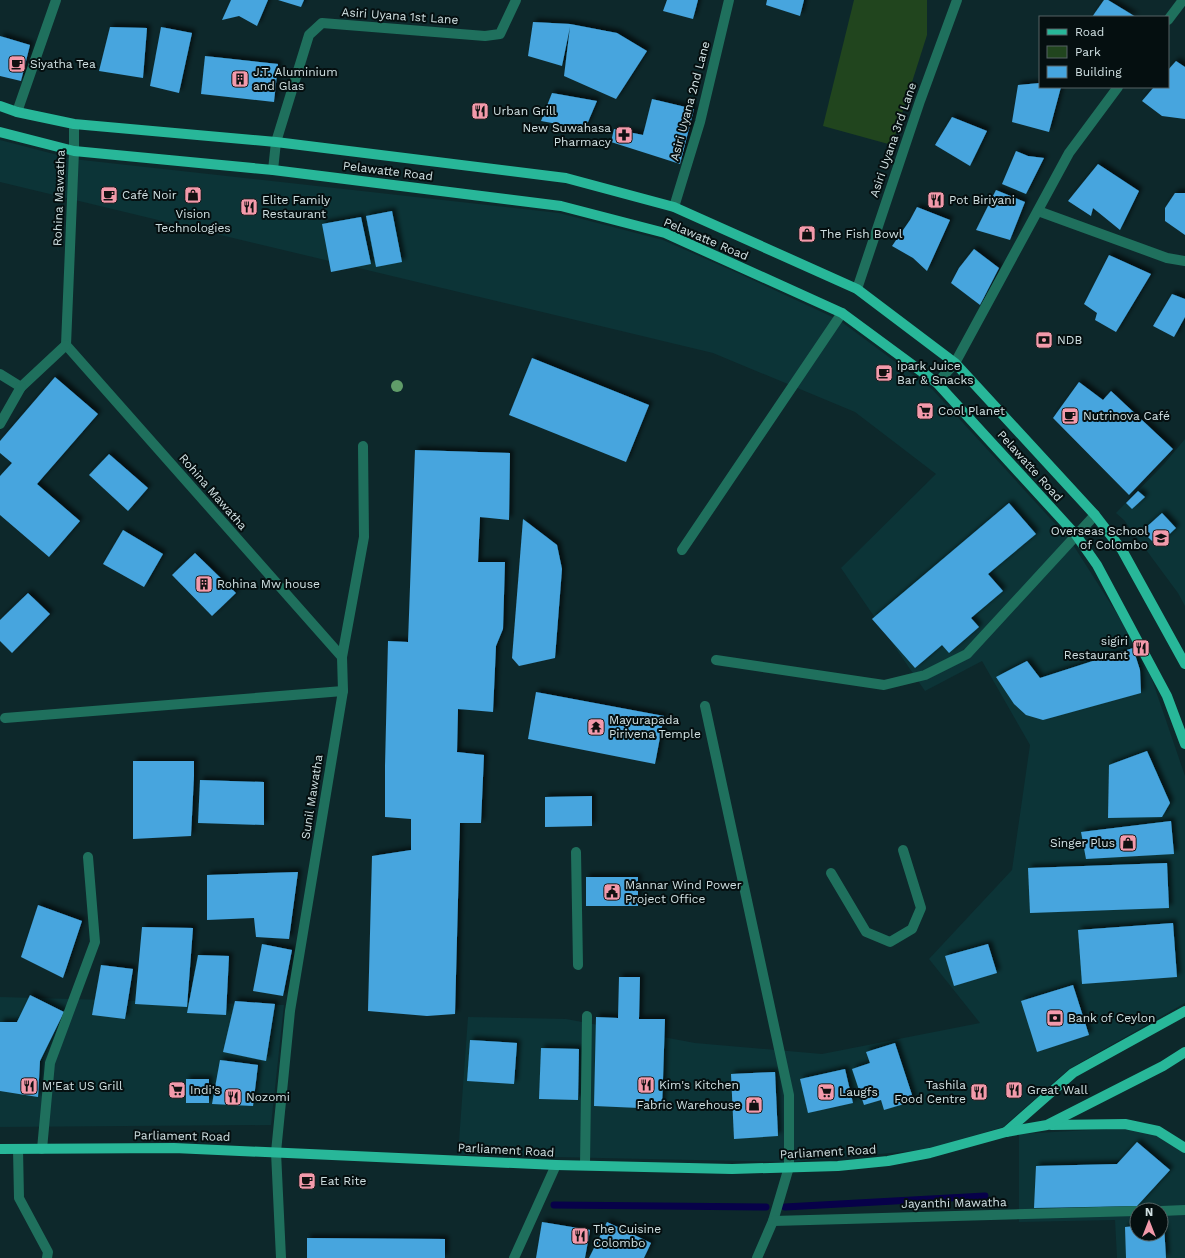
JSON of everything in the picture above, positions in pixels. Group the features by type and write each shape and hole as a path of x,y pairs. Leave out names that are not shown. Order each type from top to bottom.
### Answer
{"main road":[{"name":"Pelawatte Road","path":"0,106 17,112 74,124 276,142 566,178 674,207 857,289 955,363 1095,515 1122,550 1185,664"},
{"name":"Pelawatte Road","path":"0,132 74,151 273,170 560,206 665,233 842,313 936,383 1076,535 1097,565 1167,696 1185,744"},
{"name":"Parliament Road","path":"1006,1132 1073,1073 1185,1011"},
{"name":"Parliament Road","path":"0,1149 174,1148 556,1165 732,1169 838,1166 888,1161 930,1153 1006,1132 1048,1125 1163,1066 1185,1052"},
{"path":"1048,1125 1125,1124 1158,1131 1185,1148"}],"street":[{"path":"17,112 56,0"},
{"name":"Asiri Uyana 1st Lane","path":"273,170 276,142 309,35 322,23 485,36 500,34 516,0"},
{"name":"Asiri Uyana 2nd Lane","path":"674,207 700,122 729,0"},
{"name":"Asiri Uyana 3rd Lane","path":"857,289 920,101 957,0"},
{"path":"1169,19 1183,0"},
{"path":"936,383 955,363 1069,153 1117,88"},
{"name":"Rohina Mawatha","path":"74,124 66,345 342,657"},
{"path":"1038,211 1167,258 1185,261"},
{"path":"682,550 842,313"},
{"path":"0,424 21,387 66,345"},
{"path":"0,374 21,387"},
{"name":"Sunil Mawatha","path":"281,1258 276,1152 290,1011 343,691 342,657 364,537 363,446"},
{"path":"716,660 884,685 925,675 967,654 1095,515"},
{"path":"5,718 343,691"},
{"path":"704,706 789,1095 789,1168 773,1220 757,1258"},
{"path":"831,873 866,932 890,942 912,929 922,908 903,850"},
{"path":"576,852 578,965"},
{"path":"42,1149 50,1063 95,942 88,856"},
{"path":"585,1165 587,1016"},
{"path":"18,1149 19,1198 48,1252 48,1258"},
{"path":"514,1258 556,1165"},
{"path":"1169,1211 1185,1210"},
{"name":"Jayanthi Mawatha","path":"773,1220 1129,1211"}],"shaded area":[{"path":"0,140 73,159 559,213 663,240 839,320 932,389 1070,540 1144,656 1185,776 1185,1003 1069,1069 1003,1127 925,1150 788,1162 458,1155 468,1017 566,1019 695,1043 822,1054 980,1023 929,959 1012,870 1030,745 982,661 925,691 841,568 936,474 855,412 713,353 0,182"},
{"name":"Overseas School of Colombo","path":"1185,439 1185,606 1178,593 1124,520 1116,513 1164,464"},
{"path":"0,997 284,1005 271,1125 0,1127"},
{"path":"1125,1128 1157,1135 1185,1152 1185,1258 1117,1258 1115,1220 1019,1222 1019,1134"}],"green space":[{"path":"854,0 927,0 927,35 892,145 823,126"}],"building":[{"path":"231,0 268,0 257,26 239,16 222,20"},
{"path":"278,0 304,0 301,7"},
{"path":"667,0 698,0 693,19 663,11"},
{"path":"767,0 804,0 800,16 766,5"},
{"path":"1104,0 1108,0 1134,16 1093,16"},
{"path":"533,22 570,24 617,33 647,51 616,99 564,76 570,27 562,66 528,56"},
{"path":"110,27 147,28 143,78 99,71"},
{"path":"161,27 192,33 179,93 150,86"},
{"path":"0,36 30,45 21,81 0,76"},
{"name":"J.T. Aluminium and Glas","path":"205,56 278,64 274,102 201,94"},
{"path":"1176,61 1185,67 1185,119 1162,116 1142,101 1153,88 1169,88 1169,69"},
{"path":"1039,83 1039,88 1061,88 1049,132 1012,122 1018,85"},
{"path":"552,93 597,101 585,129 541,121"},
{"path":"652,99 694,109 680,164 611,142 614,129 643,135"},
{"path":"952,117 987,131 970,166 935,145"},
{"path":"1016,151 1028,156 1044,158 1026,194 1002,184"},
{"path":"1098,164 1139,191 1120,230 1093,208 1091,216 1068,201"},
{"path":"996,190 1025,202 1010,240 976,230"},
{"path":"1175,193 1185,193 1185,235 1165,221 1165,208"},
{"path":"917,207 950,220 927,271 913,258 892,246"},
{"path":"392,211 402,262 376,267 366,216"},
{"path":"361,217 371,264 331,272 322,224"},
{"path":"974,249 999,268 980,305 951,283 959,268"},
{"path":"1109,255 1151,274 1116,332 1095,320 1097,313 1084,304"},
{"path":"1172,294 1185,299 1185,317 1174,337 1153,326"},
{"path":"532,358 649,405 626,462 509,415"},
{"path":"55,377 98,414 37,484 80,521 49,557 0,515 0,476 12,463 0,453 0,441"},
{"path":"1079,382 1103,400 1111,391 1173,449 1129,495 1053,418"},
{"path":"415,450 510,453 509,520 480,517 478,562 505,562 503,629 496,646 493,712 458,709 457,752 484,755 481,823 460,823 455,1014 427,1016 368,1011 372,856 411,850 411,819 385,817 385,766 388,641 408,642"},
{"path":"109,454 148,488 128,511 89,475"},
{"path":"1138,491 1145,497 1132,509 1126,503"},
{"path":"1009,503 1036,534 988,574 1003,591 971,618 979,627 949,653 942,645 915,668 872,619"},
{"path":"1162,513 1176,528 1157,546 1142,531"},
{"path":"523,519 557,545 562,569 555,658 519,666 512,658"},
{"path":"123,530 163,554 144,587 103,564"},
{"name":"Rohina Mw house","path":"195,553 236,593 212,616 172,575"},
{"path":"28,593 50,614 12,653 0,641 0,620"},
{"path":"1133,648 1140,670 1141,693 1043,720 1026,715 1014,704 996,677 1027,661 1040,678"},
{"name":"Mayurapada Pirivena Temple","path":"536,692 664,716 655,764 528,739"},
{"path":"1147,751 1170,803 1162,817 1108,818 1109,765"},
{"path":"133,761 194,761 191,836 133,839"},
{"path":"200,780 264,782 264,825 198,823"},
{"path":"592,796 592,826 545,827 545,797"},
{"name":"Singer Plus","path":"1171,821 1174,854 1086,859 1081,832"},
{"path":"1167,863 1169,908 1030,913 1028,868"},
{"path":"298,872 289,939 256,937 254,918 207,920 207,875"},
{"name":"Mannar Wind Power Project Office","path":"586,877 638,877 638,906 586,906"},
{"path":"38,905 82,921 63,978 21,957"},
{"path":"1173,923 1177,977 1082,984 1078,930"},
{"path":"142,927 193,928 187,1007 135,1004"},
{"path":"262,944 292,950 283,996 253,991"},
{"path":"988,944 997,973 954,986 945,956"},
{"path":"198,955 229,956 226,1015 187,1013"},
{"path":"101,965 133,969 125,1019 92,1015"},
{"path":"619,977 640,977 639,1019 665,1019 662,1109 594,1106 596,1017 618,1018"},
{"name":"Bank of Ceylon","path":"1073,985 1089,1035 1037,1052 1021,1001"},
{"path":"30,995 64,1012 40,1061 38,1097 0,1091 0,1022 17,1022"},
{"path":"235,1001 275,1004 266,1061 223,1052"},
{"path":"470,1040 517,1043 514,1084 467,1081"},
{"path":"895,1043 914,1101 884,1110 881,1100 864,1105 852,1069 870,1063 866,1052"},
{"path":"541,1048 579,1049 578,1100 539,1099"},
{"path":"220,1060 258,1065 253,1106 212,1104"},
{"path":"845,1069 853,1103 808,1113 800,1079"},
{"name":"Fabric Warehouse","path":"775,1072 778,1136 734,1139 731,1074"},
{"path":"186,1079 209,1079 209,1103 186,1103"},
{"path":"1137,1142 1170,1170 1141,1202 1129,1202 1129,1206 1034,1208 1036,1166 1117,1164"},
{"path":"542,1222 590,1230 585,1258 536,1258"},
{"path":"607,1222 651,1243 644,1258 589,1258"},
{"path":"1125,1227 1129,1227 1129,1242 1165,1242 1166,1258 1126,1258"},
{"path":"307,1238 445,1239 445,1258 307,1258"}],"waterway":[{"path":"785,1207 985,1196"},
{"path":"554,1205 766,1207"}],"place":[{"name":"Siyatha Tea","path":"17,64"},
{"name":"J.T. Aluminium and Glas","path":"240,79"},
{"name":"Urban Grill","path":"480,111"},
{"name":"New Suwahasa Pharmacy","path":"624,135"},
{"name":"Café Noir","path":"109,195"},
{"name":"Vision Technologies","path":"193,195"},
{"name":"Pot Biriyani","path":"936,200"},
{"name":"Elite Family Restaurant","path":"249,207"},
{"name":"The Fish Bowl","path":"807,234"},
{"name":"NDB","path":"1044,340"},
{"name":"ipark Juice Bar & Snacks","path":"884,373"},
{"name":"Cool Planet","path":"925,411"},
{"name":"Nutrinova Café","path":"1070,416"},
{"name":"Overseas School of Colombo","path":"1161,538"},
{"name":"Rohina Mw house","path":"204,584"},
{"name":"sigiri Restaurant","path":"1141,648"},
{"name":"Mayurapada Pirivena Temple","path":"596,727"},
{"name":"Singer Plus","path":"1128,843"},
{"name":"Mannar Wind Power Project Office","path":"612,892"},
{"name":"Bank of Ceylon","path":"1055,1018"},
{"name":"Kim's Kitchen","path":"646,1085"},
{"name":"M'Eat US Grill","path":"29,1086"},
{"name":"Indi's","path":"177,1090"},
{"name":"Great Wall","path":"1014,1090"},
{"name":"Laugfs","path":"826,1092"},
{"name":"Tashila Food Centre","path":"979,1092"},
{"name":"Nozomi","path":"233,1097"},
{"name":"Fabric Warehouse","path":"754,1105"},
{"name":"Eat Rite","path":"307,1181"},
{"name":"The Cuisine Colombo","path":"580,1236"}]}
